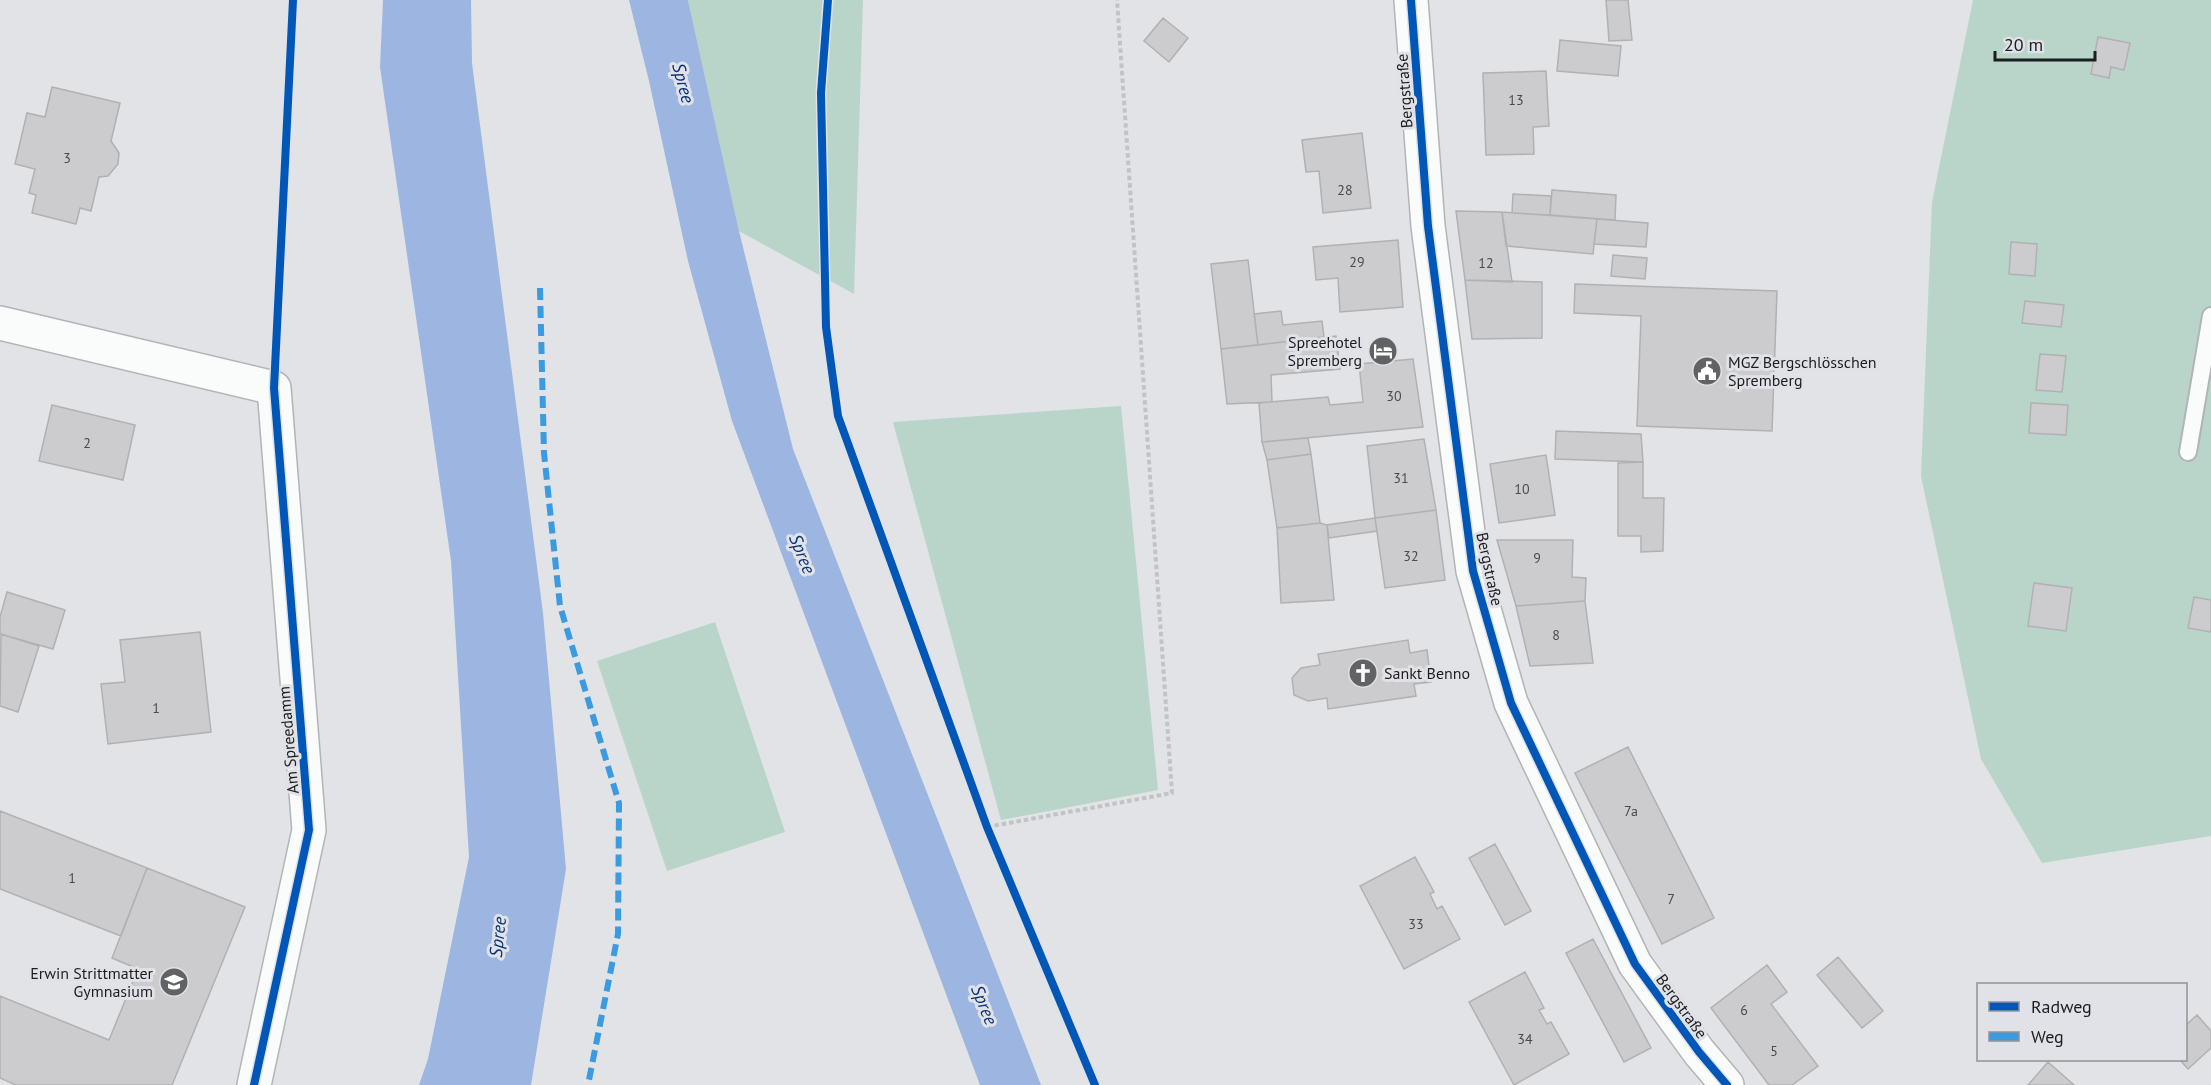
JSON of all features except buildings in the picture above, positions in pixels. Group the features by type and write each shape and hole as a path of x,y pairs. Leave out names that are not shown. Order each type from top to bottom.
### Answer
{"street":[{"name":"Bergstraße","path":"1411,0 1428,226 1473,571 1511,703 1635,964 1699,1052 1727,1085"},
{"name":"Am Spreedamm","path":"0,323 274,387 309,830 254,1085"}],"lane":[{"path":"2188,452 2211,316"}],"path":[{"path":"987,828 1172,793 1117,0"},
{"path":"983,816 992,838"}],"green space":[{"path":"688,0 863,0 854,294 739,231"},
{"path":"1973,0 2211,0 2211,836 2042,863 1981,759 1921,476 1932,202"},
{"path":"1121,406 1158,790 1001,820 893,422"},
{"path":"715,622 785,832 667,871 597,661"}],"water":[{"name":"Spree","path":"383,0 471,0 472,63 543,613 566,869 531,1085 419,1085 428,1059 469,857 451,561 380,67"},
{"name":"Spree","path":"629,0 688,0 739,231 793,449 1041,1085 980,1085 732,421 688,261"}],"marked path":[{"path":"540,288 544,453 560,606 619,803 618,934 588,1085"}],"cycle path":[{"path":"254,1085 309,830 274,388 293,0"},
{"path":"828,0 821,93 826,327 838,416 987,827 1095,1085"},
{"path":"1411,0 1428,226 1473,571 1511,703 1635,964 1699,1052 1727,1085"}],"place":[{"name":"Spreehotel Spremberg","path":"1383,351"},
{"name":"MGZ Bergschlösschen Spremberg","path":"1707,371"},
{"name":"Sankt Benno","path":"1363,673"},
{"name":"Erwin Strittmatter Gymnasium","path":"174,982"}]}
